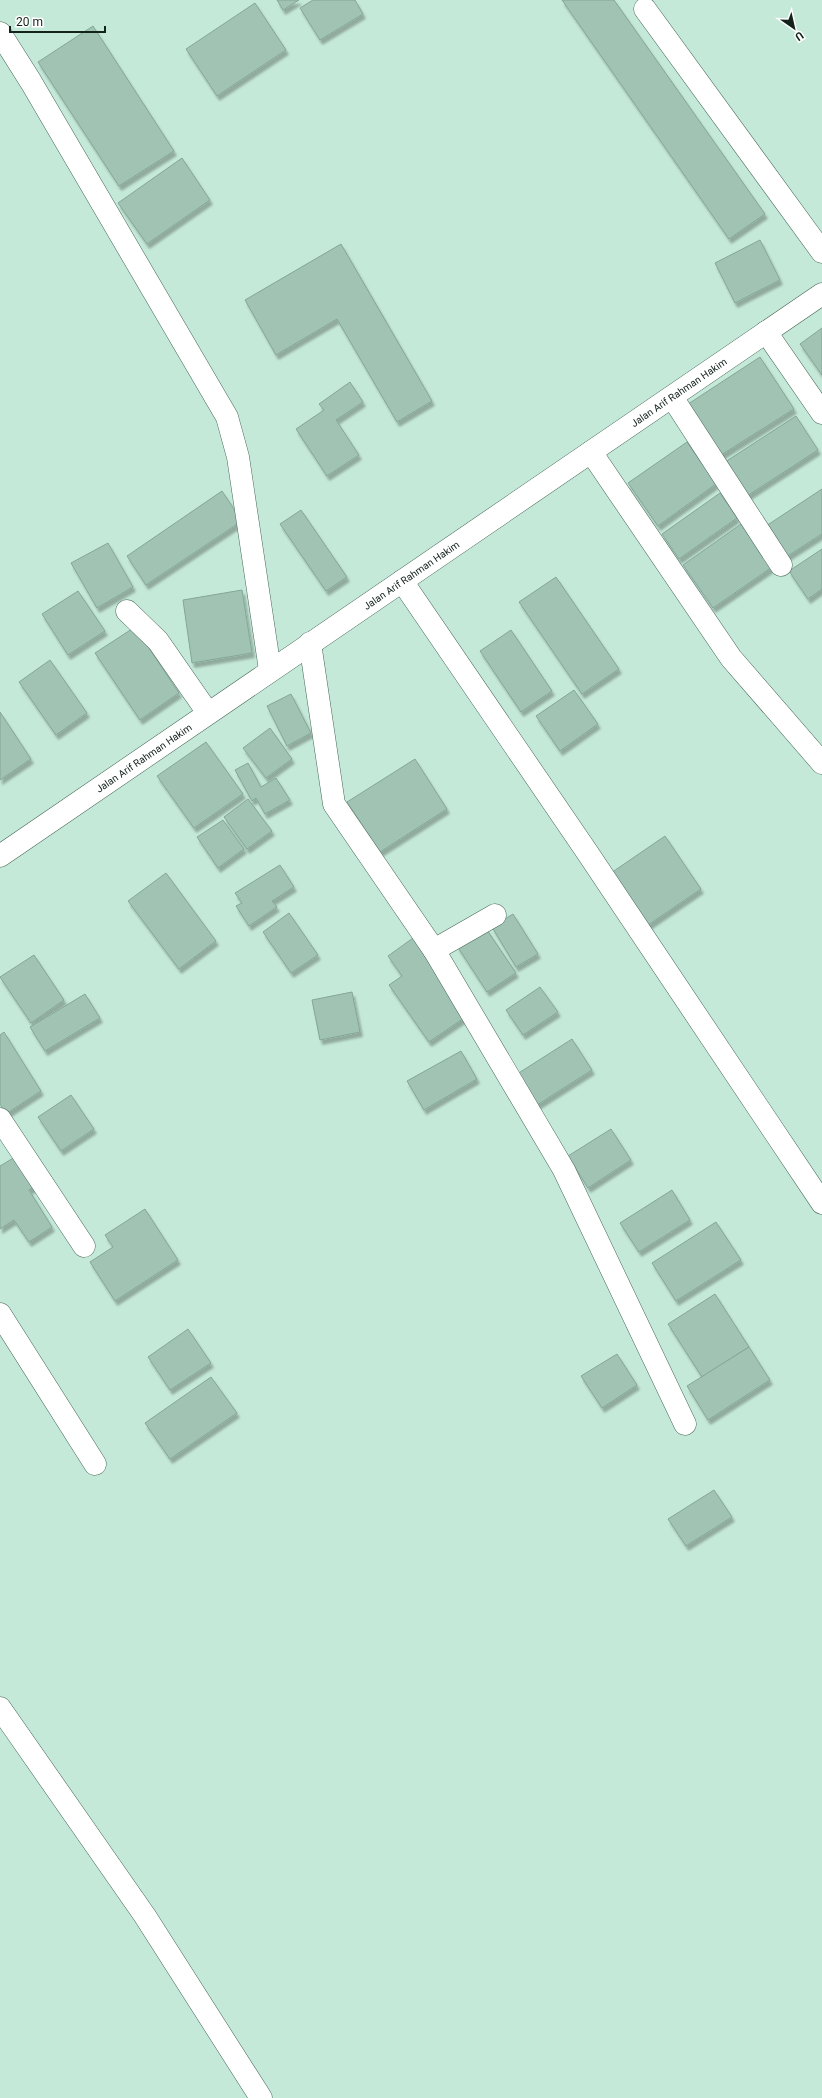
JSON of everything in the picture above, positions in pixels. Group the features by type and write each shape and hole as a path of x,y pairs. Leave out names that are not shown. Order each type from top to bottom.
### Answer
{"street":[{"path":"645,9 822,252"},
{"path":"0,32 32,82 226,417 238,457 275,667"},
{"name":"Jalan Arif Rahman Hakim","path":"0,856 822,294"},
{"path":"766,332 822,413"},
{"path":"672,397 781,565"},
{"path":"591,452 731,658 822,763"},
{"path":"402,581 587,852 822,1203"},
{"path":"127,611 158,641 208,713"},
{"path":"304,647 334,804 434,950 564,1170 685,1424"},
{"path":"434,950 495,915"},
{"path":"0,1119 84,1246"},
{"path":"0,1314 95,1464"},
{"path":"0,1708 145,1916 261,2098"}],"building":[{"path":"277,0 299,0 283,10"},
{"path":"313,0 355,0 363,14 320,40 300,8"},
{"path":"562,0 614,0 765,214 729,239"},
{"path":"255,3 286,50 217,96 186,49"},
{"path":"93,26 174,151 119,186 38,62"},
{"path":"182,158 210,200 147,244 118,203"},
{"path":"760,240 780,280 735,303 715,263"},
{"path":"341,244 432,401 397,422 337,319 276,355 245,300"},
{"path":"822,328 822,375 800,344"},
{"path":"760,357 794,409 718,457 685,406"},
{"path":"350,382 363,402 336,420 359,455 327,476 296,429 324,410 319,404"},
{"path":"796,416 818,450 744,498 722,464"},
{"path":"687,442 716,484 658,526 628,483"},
{"path":"822,489 822,534 783,559 763,528"},
{"path":"222,491 242,521 146,585 127,556"},
{"path":"720,493 737,518 679,559 662,534"},
{"path":"301,510 347,577 326,591 280,524"},
{"path":"741,524 771,568 713,608 683,565"},
{"path":"108,543 133,587 97,608 71,563"},
{"path":"822,549 822,589 808,599 789,571"},
{"path":"556,577 619,669 582,694 519,602"},
{"path":"242,590 252,653 192,663 183,600"},
{"path":"78,591 105,631 68,655 42,614"},
{"path":"135,627 179,693 140,720 95,653"},
{"path":"511,630 552,691 521,712 480,651"},
{"path":"50,660 87,713 56,735 19,682"},
{"path":"574,690 598,724 560,751 536,716"},
{"path":"291,694 311,733 287,746 267,706"},
{"path":"0,712 31,759 0,780"},
{"path":"270,728 292,759 266,778 243,748"},
{"path":"206,742 243,794 194,828 157,776"},
{"path":"415,759 447,809 380,852 347,802"},
{"path":"248,763 261,787 276,778 290,800 265,814 256,798 252,801 235,770"},
{"path":"248,799 272,831 247,849 224,817"},
{"path":"223,820 244,849 218,868 197,837"},
{"path":"665,836 701,889 644,928 608,875"},
{"path":"280,865 294,887 272,901 277,907 249,926 236,906 242,903 235,893"},
{"path":"166,873 216,941 179,969 128,901"},
{"path":"289,913 318,955 291,973 263,932"},
{"path":"513,914 538,954 516,967 492,927"},
{"path":"485,927 516,973 487,992 457,946"},
{"path":"413,938 467,1016 429,1042 389,985 402,976 388,956"},
{"path":"34,955 64,1000 31,1023 0,977"},
{"path":"540,987 558,1012 523,1035 506,1010"},
{"path":"352,992 360,1032 320,1040 312,1000"},
{"path":"85,994 100,1018 45,1051 30,1027"},
{"path":"4,1032 41,1091 6,1114 0,1104 0,1035"},
{"path":"572,1039 592,1070 534,1107 514,1076"},
{"path":"461,1051 477,1079 424,1110 407,1081"},
{"path":"71,1095 94,1129 61,1151 38,1117"},
{"path":"611,1129 631,1160 588,1188 568,1156"},
{"path":"15,1157 34,1187 29,1190 52,1227 29,1242 14,1220 0,1229 0,1166"},
{"path":"672,1190 690,1220 639,1252 620,1223"},
{"path":"145,1209 178,1260 115,1301 90,1262 113,1247 105,1235"},
{"path":"716,1222 741,1260 676,1301 652,1263"},
{"path":"715,1294 749,1347 702,1377 668,1324"},
{"path":"188,1329 211,1363 170,1390 148,1357"},
{"path":"749,1347 770,1380 708,1420 687,1386"},
{"path":"617,1354 637,1385 602,1408 581,1376"},
{"path":"211,1377 237,1413 170,1459 145,1423"},
{"path":"714,1490 732,1517 686,1546 668,1519"}]}
